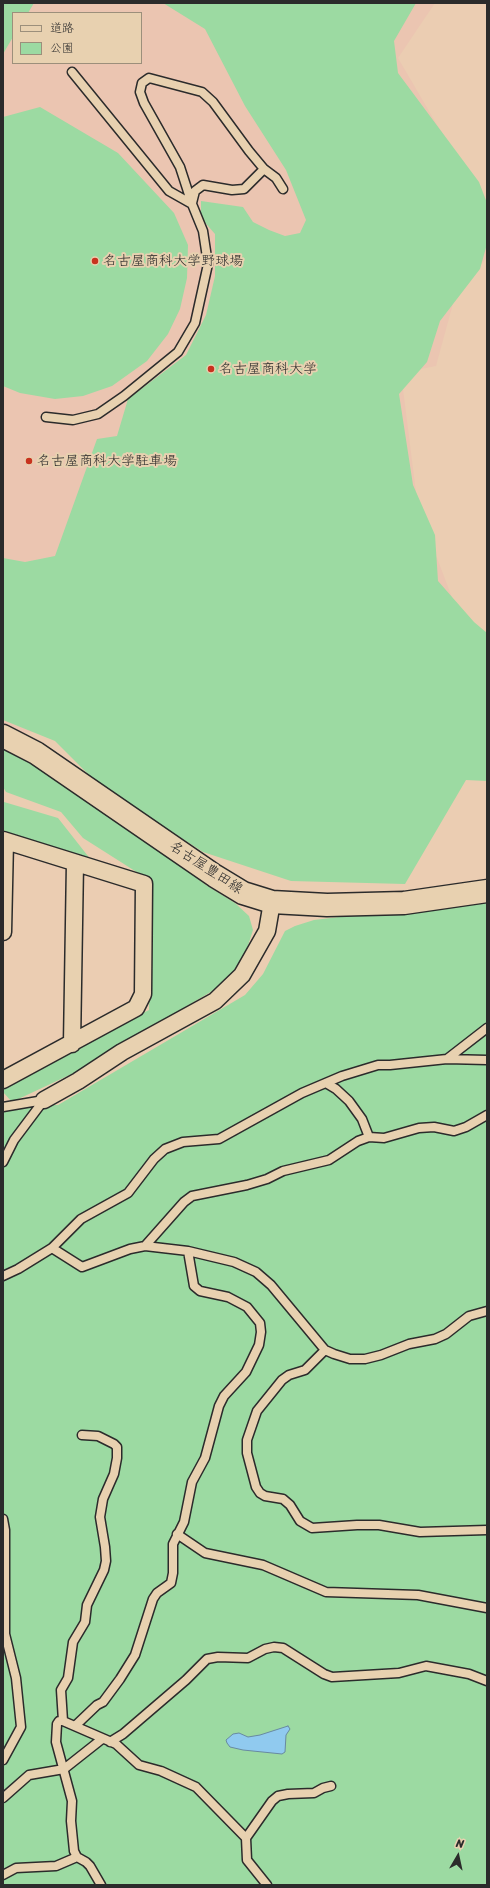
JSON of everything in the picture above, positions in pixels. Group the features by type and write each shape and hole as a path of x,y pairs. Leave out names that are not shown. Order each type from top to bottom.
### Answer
{"main road":[{"name":"名古屋豊田線","path":"3,736 36,753 215,876 243,893 272,902 327,906 404,903 487,891"}],"street":[{"path":"3,932 4,840 144,884 144,994 136,1008 3,1080"},
{"path":"72,1044 75,863"},
{"path":"44,1100 122,1052 215,1001 242,975 267,931 272,902"}],"lane":[{"path":"72,72 170,191 192,204"},
{"path":"46,417 73,420 98,414 124,396 178,352 195,323 208,264 203,231 192,204 180,167 144,103 140,92 142,83 149,78 202,92 213,102 249,151 264,169 276,178 283,189"},
{"path":"192,204 195,191 204,185 232,190 244,189 264,169"},
{"path":"447,1059 487,1028"},
{"path":"3,1276 18,1269 52,1248 81,1219 128,1193 154,1159 165,1149 183,1142 219,1140 302,1093 378,1064 390,1065 447,1059 487,1060"},
{"path":"326,1083 336,1089 349,1101 362,1119 369,1137"},
{"path":"3,1107 44,1100"},
{"path":"3,1162 14,1140 44,1100"},
{"path":"145,1246 184,1202 192,1196 247,1185 267,1179 283,1171 329,1160 358,1141 369,1137 384,1138 419,1128 434,1127 454,1131 466,1127 487,1115"},
{"path":"52,1248 82,1267 117,1253 145,1246 188,1251 234,1262 256,1272 271,1285 325,1350 350,1358 366,1359 404,1346 440,1337 469,1316 487,1311"},
{"path":"75,1726 97,1705 103,1702 134,1655 153,1599 157,1593 171,1583 173,1573 173,1544 184,1522 192,1482 205,1458 219,1406 224,1396 246,1372 259,1345 261,1332 260,1323 247,1307 228,1297 200,1291 194,1286 188,1251"},
{"path":"325,1350 305,1370 289,1375 282,1380 257,1411 248,1440 247,1453 256,1487 260,1493 265,1496 283,1499 290,1505 300,1521 312,1528 357,1524 379,1525 420,1532 487,1530"},
{"path":"63,1721 62,1690 68,1678 73,1642 85,1622 87,1604 104,1570 106,1561 100,1517 103,1499 114,1474 117,1458 117,1447 114,1444 98,1436 82,1435"},
{"path":"3,1519 5,1530 5,1634 16,1678 21,1727 3,1760"},
{"path":"177,1534 205,1553 263,1565 326,1592 418,1595 487,1608"},
{"path":"3,1798 29,1775 64,1769 106,1741 123,1734 186,1680 207,1659 218,1657 248,1658 274,1647 282,1648 324,1674 332,1677 399,1673 426,1666 469,1674 487,1681"},
{"path":"77,1858 71,1821 72,1801 56,1742 57,1724 59,1721 63,1721 106,1741 116,1744 139,1765 161,1771 196,1787 246,1838"},
{"path":"267,1885 247,1860 246,1838 272,1801 278,1796 314,1793 331,1786"},
{"path":"3,1875 16,1868 56,1866 77,1858 86,1862 101,1885"}],"shaded area":[{"name":"名古屋商科大学","path":"3,3 435,3 398,58 436,123 484,195 487,257 454,300 436,366 401,373 418,508 461,621 487,661 25,733 3,728"}],"green space":[{"path":"3,3 34,3 29,12 12,12 12,39 3,54"},
{"name":"名古屋商科大学","path":"163,3 416,3 394,41 398,73 479,182 487,203 487,244 480,269 440,321 427,362 399,394 413,485 435,535 438,581 474,622 487,633 487,781 466,780 405,884 291,881 203,852 99,785 55,741 3,720 3,558 25,562 55,556 97,439 117,436 128,399 186,355 206,315 215,276 215,234 201,218 201,201 243,207 253,222 285,236 300,233 306,220 286,170 245,106 205,29"},
{"name":"名古屋商科大学野球場","path":"40,107 118,153 174,213 188,245 187,278 180,309 168,334 147,361 112,386 83,396 55,399 20,393 3,386 3,117"},
{"path":"3,745 51,769 206,885 235,903 249,916 253,930 243,961 224,984 78,1071 12,1102 3,1092 3,1089 149,1010 150,890 146,878 83,838 61,812 6,792 3,787"},
{"path":"4,802 58,818 95,865 3,834"},
{"path":"487,899 487,1885 3,1885 3,1103 58,1105 245,995 263,974 285,931 295,926 314,920"}],"water":[{"path":"288,1726 290,1729 286,1735 285,1752 282,1754 243,1750 230,1747 226,1740 233,1734 239,1733 248,1737 260,1735"}],"place":[{"name":"名古屋商科大学野球場","path":"95,261"},
{"name":"名古屋商科大学","path":"211,369"},
{"name":"名古屋商科大学駐車場","path":"29,461"}]}
